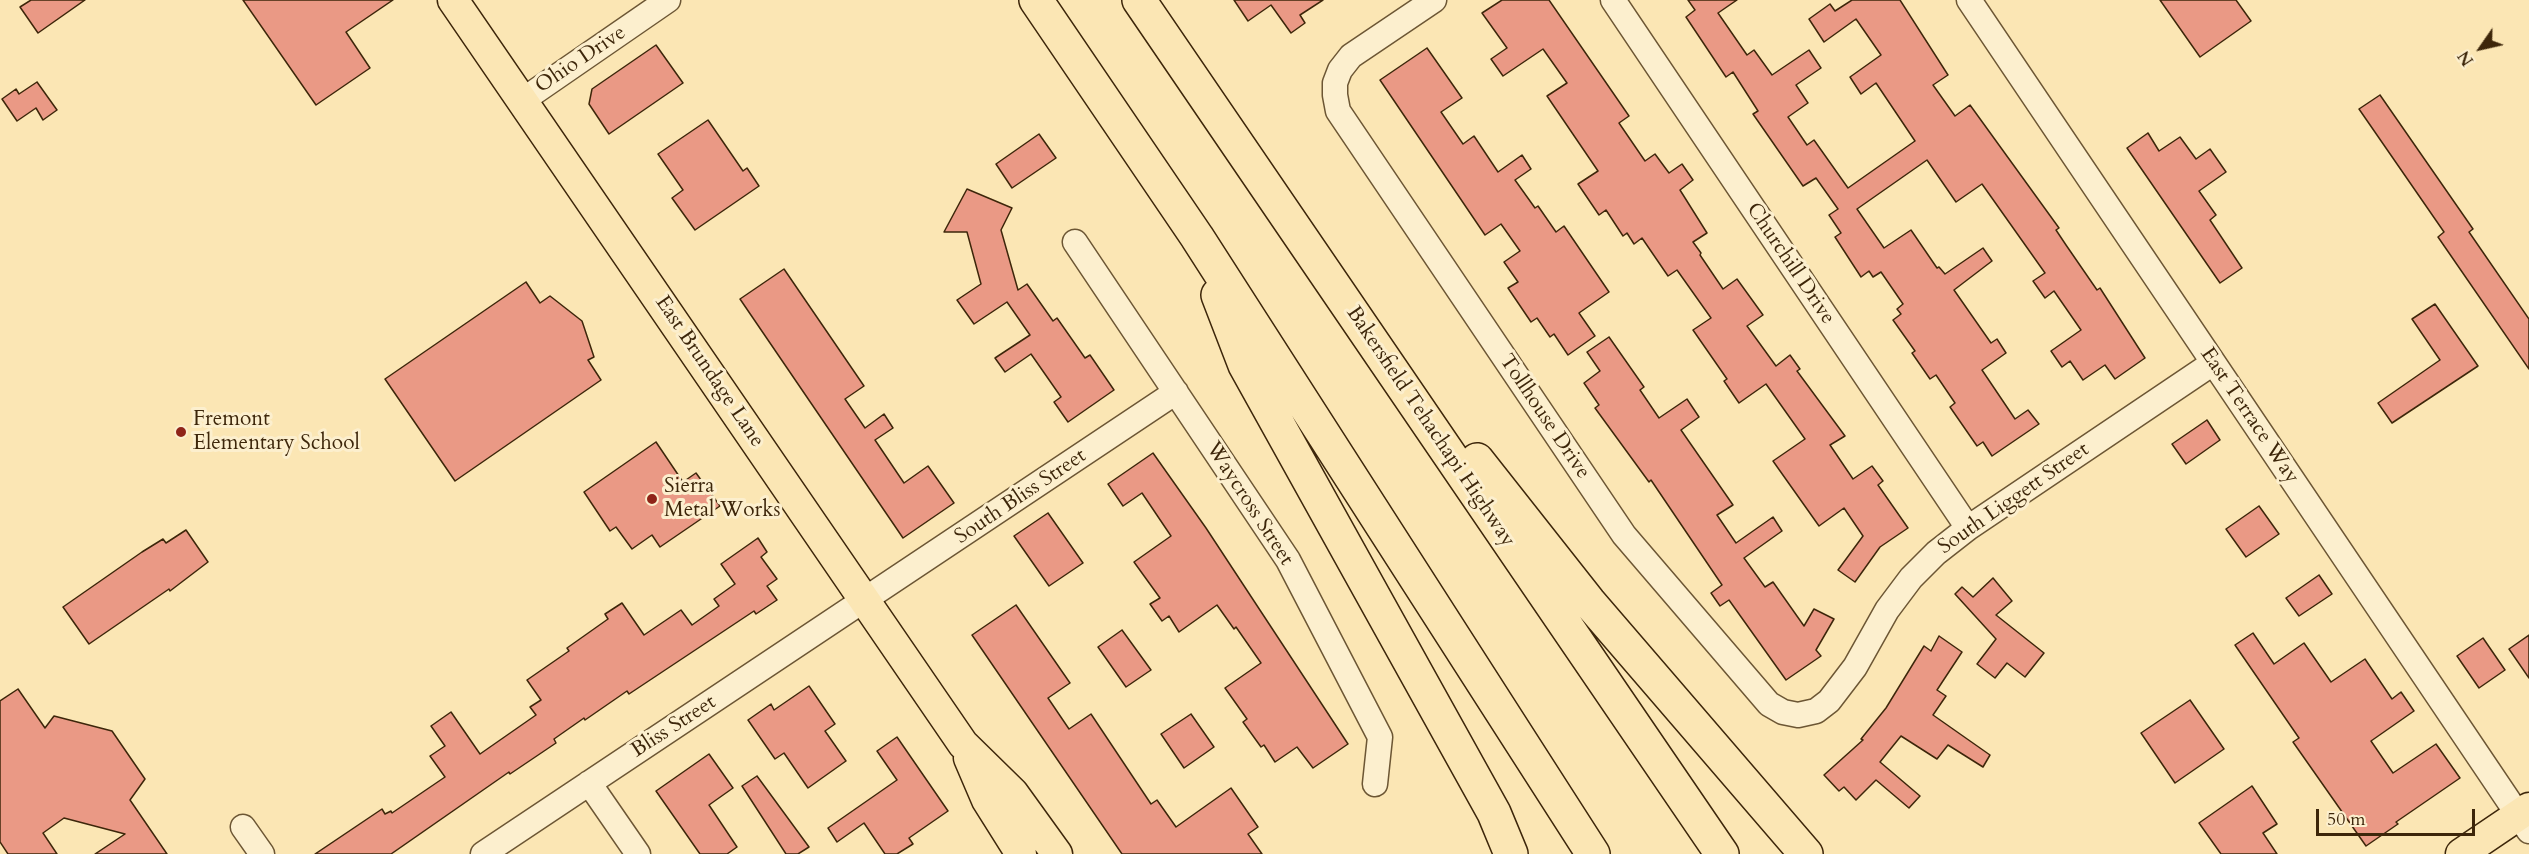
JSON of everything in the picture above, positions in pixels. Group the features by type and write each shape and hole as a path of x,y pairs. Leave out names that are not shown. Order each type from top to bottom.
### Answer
{"highway":[{"path":"1036,0 1197,237 1593,854"},
{"name":"Bakersfield Tehachapi Highway","path":"1139,0 1722,854"},
{"path":"1290,222 1589,602 1806,854"},
{"path":"1197,237 1245,365 1494,813 1511,854"}],"main road":[{"name":"East Brundage Lane","path":"453,0 963,744 1013,794 1057,854"},
{"name":"East Brundage Lane","path":"963,744 987,800 1021,854"},
{"path":"2461,854 2525,818"}],"street":[{"name":"Ohio Drive","path":"523,100 668,0"},
{"name":"Tollhouse Drive","path":"1434,0 1351,57 1340,70 1335,83 1338,111 1624,535 1769,704 1783,712 1798,715"},
{"name":"Churchill Drive","path":"1613,0 1968,528"},
{"name":"East Terrace Way","path":"1969,0 2213,363 2525,818"},
{"name":"Waycross Street","path":"1075,242 1288,560 1380,737 1375,784"},
{"name":"South Liggett Street","path":"1798,715 1815,711 1829,701 1854,668 1887,610 1911,578 1936,552 2213,363"},
{"name":"South Bliss Street","path":"866,601 1176,392"},
{"name":"Bliss Street","path":"483,854 866,601"},
{"path":"589,783 638,854"},
{"path":"243,827 262,854"}],"building":[{"path":"31,0 85,0 38,33 20,7"},
{"path":"243,0 393,0 346,32 370,68 316,105"},
{"path":"1234,0 1323,0 1300,15 1305,23 1291,33 1271,5 1248,21"},
{"path":"1502,0 1549,0 1629,116 1619,123 1645,161 1655,154 1669,173 1682,164 1693,180 1680,190 1707,233 1693,242 1701,253 1700,255 1723,289 1737,279 1763,315 1747,326 1776,366 1790,355 1800,369 1797,371 1845,436 1830,445 1853,479 1872,466 1883,481 1878,485 1908,528 1880,547 1855,582 1838,570 1863,536 1844,508 1819,526 1773,461 1805,439 1766,384 1739,403 1724,381 1727,379 1693,330 1711,318 1677,270 1668,276 1642,238 1634,244 1627,233 1623,236 1606,210 1599,215 1578,184 1598,171 1547,96 1567,83 1543,49 1503,76 1491,59 1507,48 1482,13"},
{"path":"1688,0 1737,0 1718,13 1747,55 1754,50 1772,75 1809,50 1821,68 1796,85 1808,103 1788,117 1807,145 1814,140 1848,188 1915,141 1876,83 1861,94 1850,77 1881,55 1856,19 1824,42 1809,19 1830,4 1835,11 1852,0 1900,0 1948,75 1933,85 1955,116 1970,105 2059,228 2056,230 2097,290 2100,288 2145,358 2115,379 2105,365 2083,380 2070,361 2062,367 2051,351 2081,330 2054,291 2045,298 2033,281 2045,273 1982,184 1956,202 1927,160 1857,209 1884,248 1911,230 1937,268 1939,267 1945,274 1983,248 1992,261 1954,290 1991,343 1997,339 2006,353 1982,370 2015,419 2028,410 2039,424 1992,456 1983,442 1977,446 1950,407 1955,403 1936,375 1930,379 1912,353 1915,351 1893,320 1901,314 1897,309 1903,304 1881,272 1873,277 1869,271 1861,277 1835,237 1841,233 1829,215 1838,209 1816,178 1803,186 1753,114 1758,111 1733,72 1726,77 1686,17 1695,10"},
{"path":"2160,0 2236,0 2251,21 2200,57"},
{"path":"656,45 683,83 609,134 589,104 592,89"},
{"path":"1427,48 1462,98 1441,112 1463,144 1474,136 1498,172 1522,155 1531,169 1515,180 1535,208 1538,206 1556,232 1564,226 1609,292 1579,313 1595,336 1568,355 1554,334 1550,337 1537,318 1531,322 1508,288 1518,282 1504,262 1520,251 1501,224 1485,235 1380,80"},
{"path":"37,82 57,110 43,120 36,108 17,121 2,99 16,89 19,94"},
{"path":"2380,95 2473,229 2469,232 2529,319 2529,369 2438,237 2444,232 2359,109"},
{"path":"708,120 743,171 747,168 759,186 695,230 672,198 683,190 658,154"},
{"path":"2148,133 2159,151 2180,137 2196,159 2210,149 2226,172 2199,191 2216,215 2210,220 2242,268 2220,283 2127,148"},
{"path":"1039,134 1056,158 1012,188 996,164"},
{"path":"967,189 1012,208 1001,230 1018,290 1027,284 1053,321 1057,318 1085,358 1090,355 1114,390 1068,422 1054,402 1061,397 1031,354 1005,372 995,358 1030,335 1007,302 974,324 957,300 981,284 967,232 944,232"},
{"path":"784,269 864,386 845,399 865,428 884,414 893,428 875,440 904,483 928,466 954,503 903,538 740,299"},
{"path":"526,282 540,303 550,296 582,321 594,357 588,360 601,380 455,481 385,379"},
{"path":"2435,304 2478,366 2392,423 2378,403 2440,360 2412,319"},
{"path":"1609,337 1644,387 1640,390 1659,418 1687,399 1699,417 1681,430 1733,505 1717,515 1736,543 1773,517 1782,531 1744,558 1765,587 1773,582 1804,626 1814,609 1834,619 1816,650 1821,656 1786,680 1729,600 1720,606 1711,593 1722,585 1651,480 1649,482 1595,408 1599,405 1584,383 1600,371 1587,352"},
{"path":"2207,420 2220,440 2186,464 2172,444"},
{"name":"Sierra Metal Works","path":"656,442 683,482 696,473 720,506 660,547 652,535 632,549 616,527 610,531 584,492"},
{"path":"1153,453 1206,528 1348,744 1313,768 1297,747 1275,762 1264,745 1261,747 1243,722 1247,719 1225,688 1261,663 1236,627 1234,629 1217,605 1179,632 1169,616 1162,621 1150,604 1160,598 1134,562 1171,536 1142,493 1123,506 1108,484"},
{"path":"2259,506 2279,534 2246,557 2226,529"},
{"path":"1048,513 1083,563 1049,586 1014,536"},
{"path":"186,530 208,562 170,591 169,589 89,644 63,607 142,552 163,539 166,543"},
{"path":"758,538 767,552 761,557 777,579 767,586 777,600 756,614 754,611 629,694 627,691 585,720 584,718 554,739 556,743 510,774 509,772 391,854 315,854 382,809 385,814 391,811 392,813 445,777 430,756 445,746 431,726 451,712 480,754 536,715 530,707 541,700 527,680 569,651 567,648 608,619 605,614 622,603 644,635 681,610 692,625 719,606 714,599 735,584 721,564"},
{"path":"2319,575 2332,594 2299,616 2286,598"},
{"path":"1993,578 2012,601 1996,615 2044,653 2025,677 2007,663 1995,678 1977,664 1996,639 1955,594 1962,587 1973,597"},
{"path":"1016,605 1070,683 1048,698 1069,729 1091,714 1151,804 1157,800 1176,827 1231,788 1258,827 1248,834 1262,854 1122,854 972,635"},
{"path":"1122,630 1151,670 1126,687 1098,647"},
{"path":"2253,633 2274,664 2304,643 2331,682 2365,659 2392,699 2401,692 2414,711 2371,741 2393,773 2436,744 2460,778 2396,822 2398,824 2366,846 2293,742 2299,738 2235,645"},
{"path":"2529,635 2529,678 2509,649"},
{"path":"1939,636 1962,652 1937,690 1946,696 1933,715 1990,755 1983,767 1948,745 1937,759 1901,736 1880,762 1920,796 1909,808 1876,780 1856,800 1844,787 1839,791 1824,775 1863,740 1861,739 1886,708 1924,646 1931,651"},
{"path":"2483,638 2505,670 2479,688 2457,656"},
{"path":"809,686 835,724 825,731 846,761 808,788 784,753 775,759 748,720 771,704 774,710"},
{"path":"18,689 45,728 54,716 112,731 145,779 130,800 167,854 95,854 125,834 64,818 43,833 57,854 8,854 0,842 0,701"},
{"path":"2190,700 2224,749 2175,783 2141,733"},
{"path":"1191,714 1214,747 1184,768 1161,734"},
{"path":"897,737 948,811 909,838 913,844 897,854 885,854 864,823 837,842 828,828 897,780 877,751"},
{"path":"709,754 733,788 709,805 737,847 727,854 700,854 656,791"},
{"path":"757,776 809,847 798,854 786,854 742,786"},
{"path":"2252,786 2277,824 2263,833 2277,854 2221,854 2199,823"}],"place":[{"name":"Fremont Elementary School","path":"181,432"},
{"name":"Sierra Metal Works","path":"652,499"}]}
